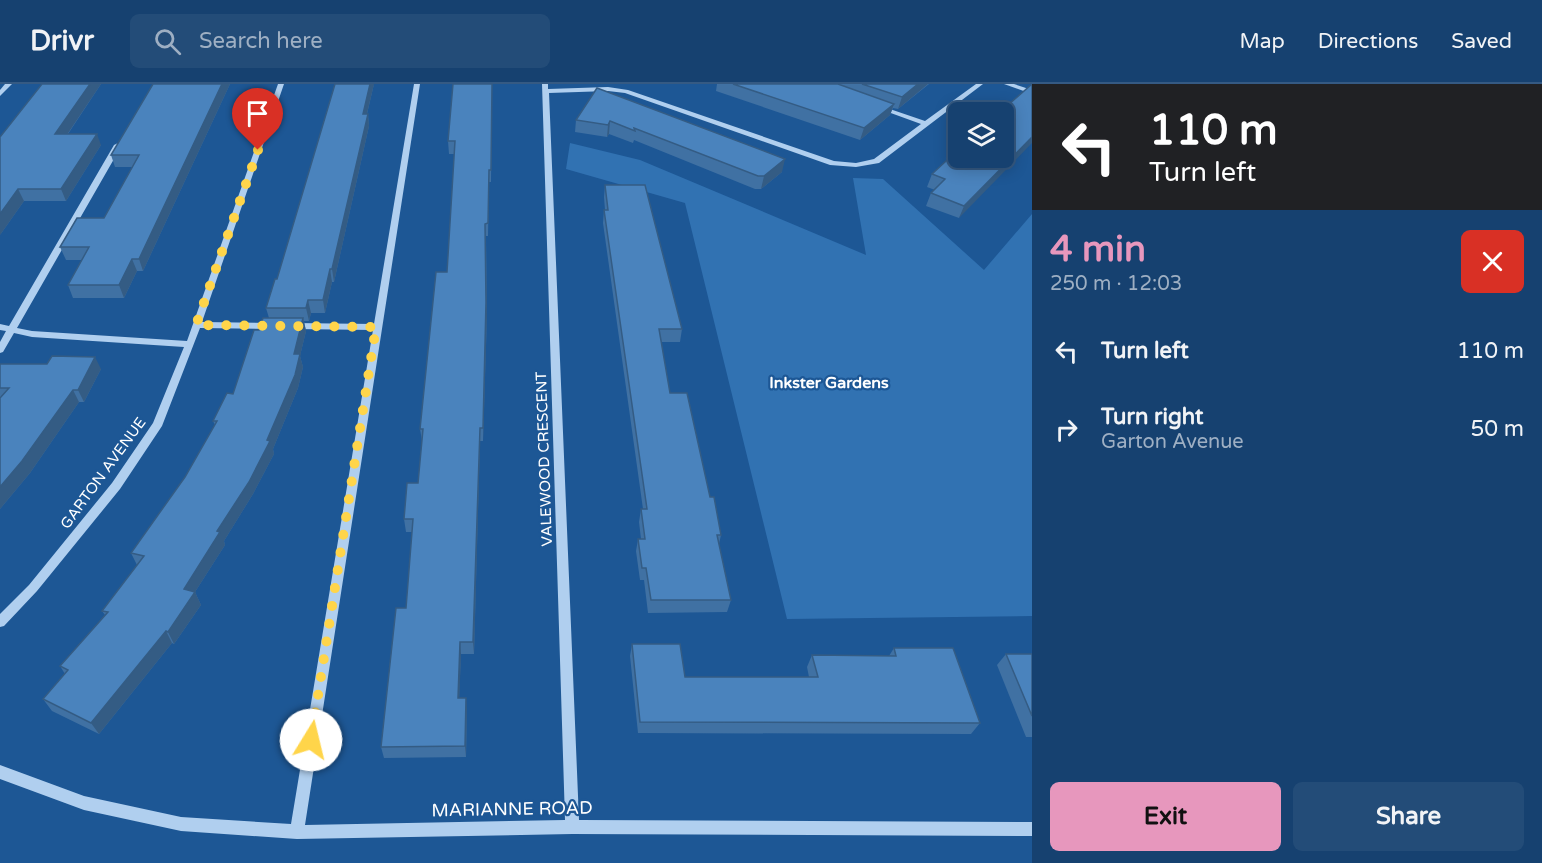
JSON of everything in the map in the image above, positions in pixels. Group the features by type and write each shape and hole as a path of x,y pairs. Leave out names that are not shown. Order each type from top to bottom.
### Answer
{"street":[{"path":"0,94 9,84"},
{"name":"GARTON AVENUE","path":"0,622 33,588 116,486 158,424 196,325 281,84"},
{"path":"297,832 376,327 417,84"},
{"name":"VALEWOOD CRESCENT","path":"572,827 545,87 608,89 626,92 833,163 867,165 876,161 980,84"},
{"path":"1007,84 1032,92"},
{"path":"874,106 927,124"},
{"path":"0,350 123,135"},
{"path":"196,325 376,327"},
{"path":"0,327 32,334 189,344"},
{"name":"MARIANNE ROAD","path":"0,772 84,803 181,824 297,832 572,827 1032,829"}],"shaded area":[{"path":"570,143 640,160 866,255 853,178 883,179 984,270 1032,214 1032,616 787,619 685,203 566,169"}],"building":[{"path":"42,84 90,84 55,134 97,134 61,189 18,189 0,214 0,137"},
{"path":"153,84 222,84 139,259 132,259 119,285 68,285 89,247 60,247 77,218 104,218 139,155 111,155"},
{"path":"335,84 370,84 363,114 368,114 323,300 308,300 306,308 266,308 275,279 277,279"},
{"path":"453,84 492,84 491,170 489,170 488,223 485,224 483,428 480,428 473,642 460,642 458,698 466,698 465,746 381,747 396,608 406,608 413,519 404,519 407,483 418,483 423,429 420,429 436,272 447,272 455,141 448,141"},
{"path":"733,84 838,84 894,104 864,128"},
{"path":"862,84 918,84 902,97"},
{"path":"1032,84 1032,137 1014,155 1014,102 1011,102"},
{"path":"597,88 785,159 764,176 758,176 634,128 635,131 610,121 608,125 576,120"},
{"path":"948,159 948,168 1001,168 964,206 931,193 945,179 932,174"},
{"path":"605,185 645,185 682,329 659,329 670,393 687,393 710,497 714,497 721,535 717,535 731,600 651,600 646,568 642,568 638,539 645,539 641,509 647,509 604,210 608,210"},
{"path":"263,318 303,318 294,354 300,354 295,375 267,440 270,441 249,482 217,531 220,532 184,589 195,592 168,632 166,631 91,723 43,699 68,670 60,666 108,612 102,611 144,556 131,553 185,477 217,421 213,421 227,393 233,394 254,330 259,330"},
{"path":"52,356 95,357 78,390 73,390 22,461 0,487 0,398 9,388 0,388 0,364 47,364"},
{"path":"632,644 680,644 685,677 818,677 812,655 896,656 894,648 953,648 980,723 640,722"},
{"path":"1006,654 1032,654 1032,716"}],"district":[{"name":"Inkster Gardens","path":"829,382"}],"route":[{"path":"258,150 196,325 376,327 311,740"}]}
